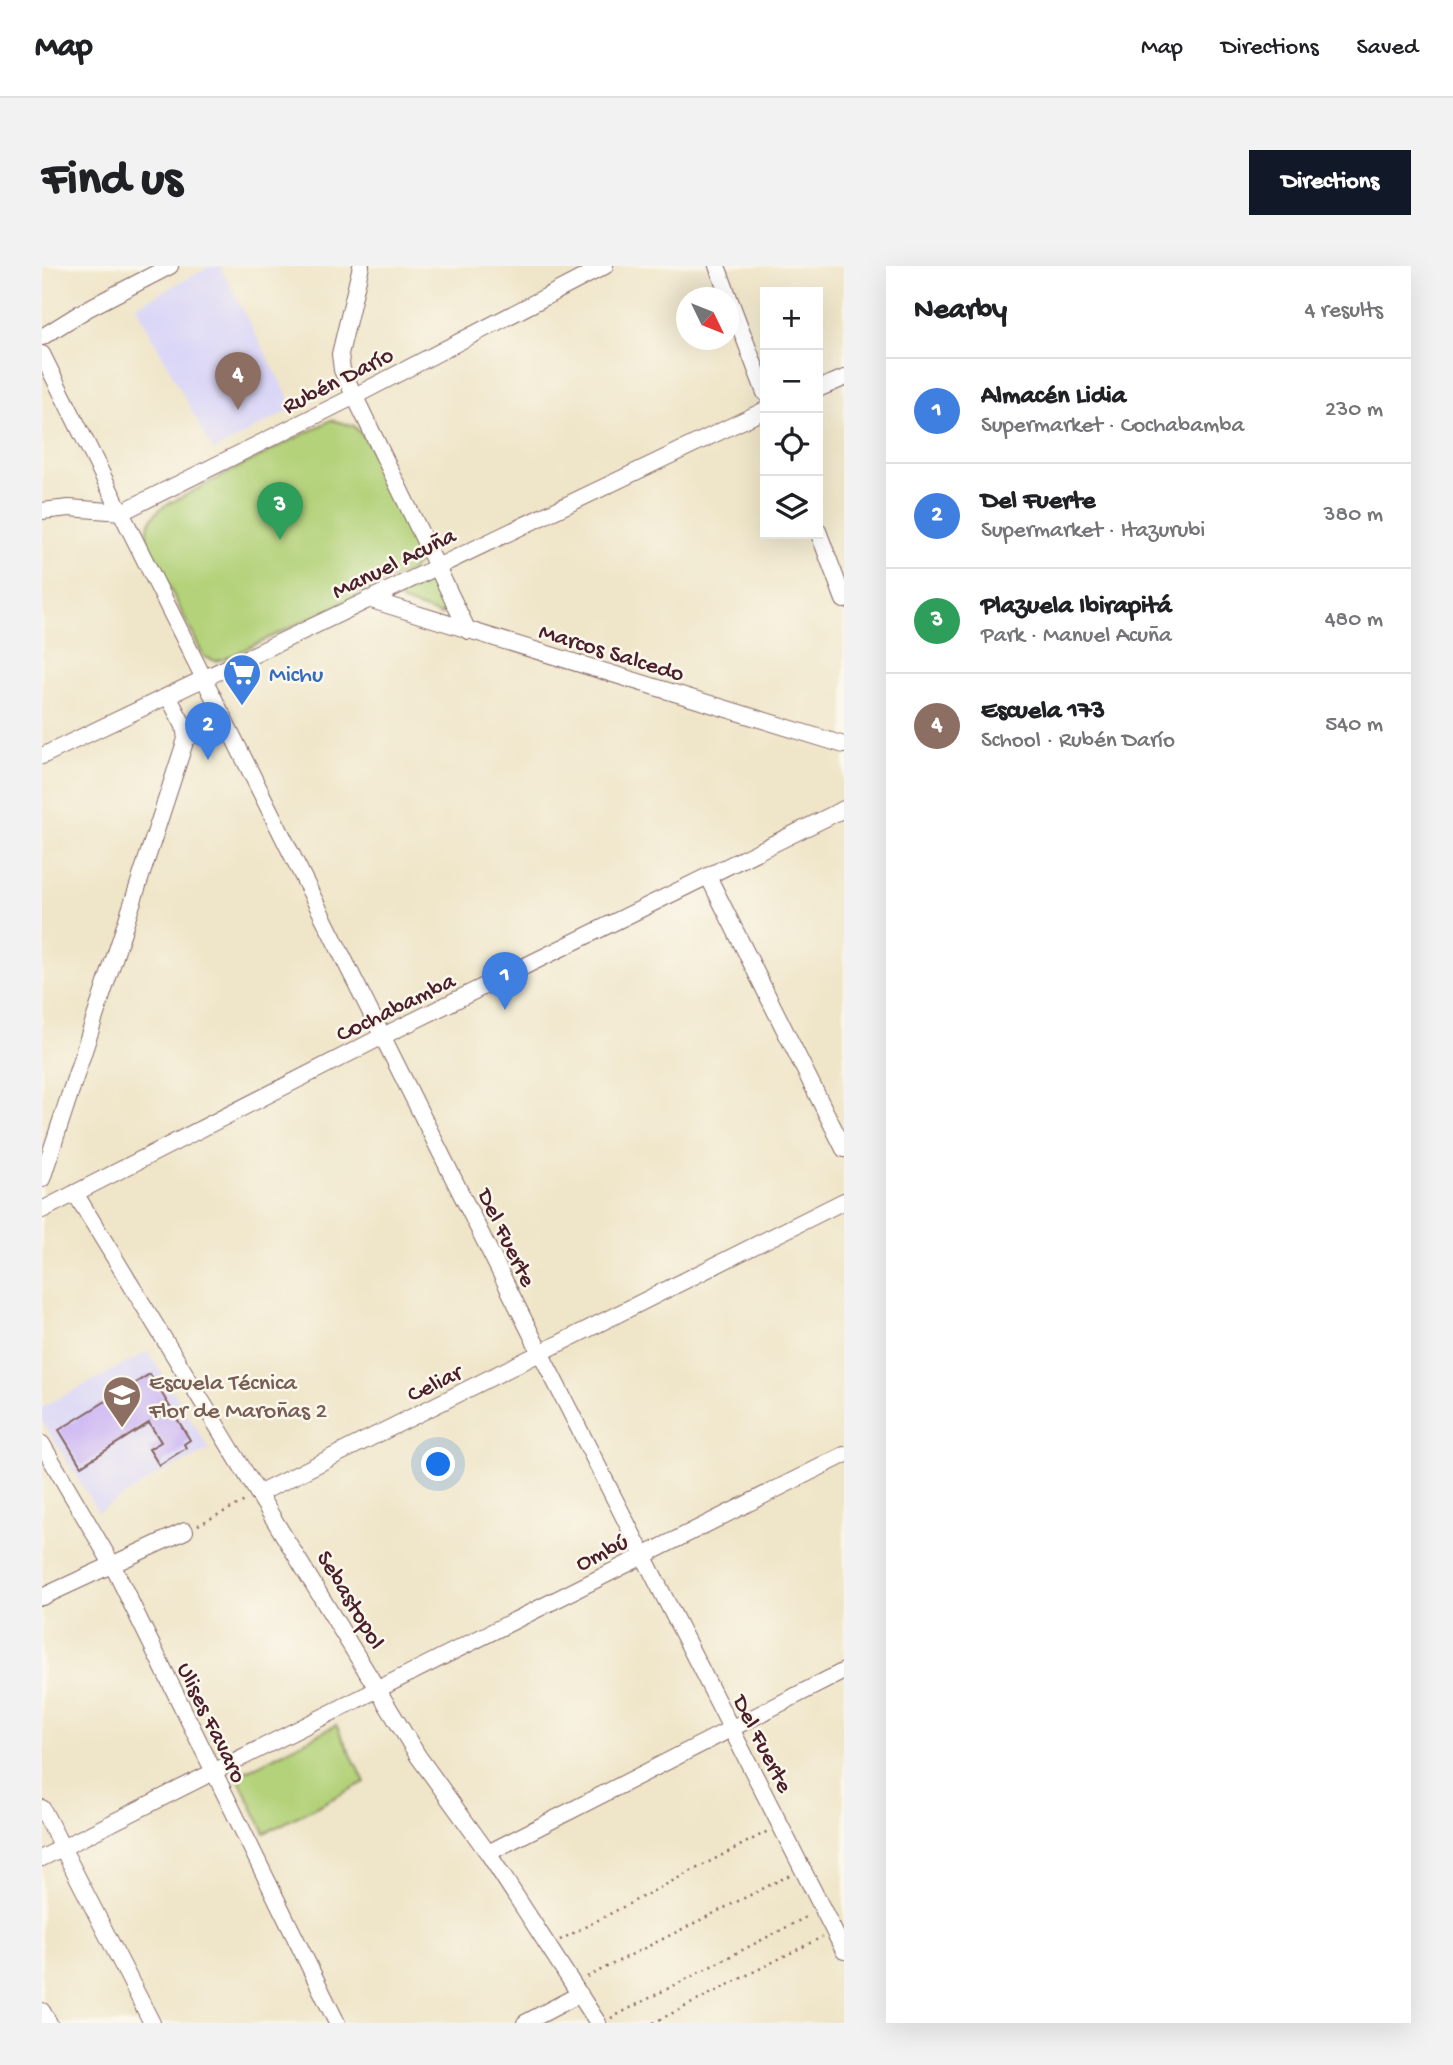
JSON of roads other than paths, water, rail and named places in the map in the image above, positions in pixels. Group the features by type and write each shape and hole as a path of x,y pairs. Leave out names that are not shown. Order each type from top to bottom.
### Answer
{"street":[{"path":"42,337 87,309 170,266"},
{"path":"361,266 340,354 342,370 468,631"},
{"name":"Rubén Darío","path":"122,512 353,397 605,266"},
{"path":"717,266 760,380"},
{"name":"Del Fuerte","path":"42,354 541,1354 844,1951"},
{"path":"823,387 844,378"},
{"name":"Manuel Acuña","path":"42,756 760,412"},
{"path":"42,511 69,508 122,512"},
{"path":"821,539 844,600"},
{"name":"Marcos Salcedo","path":"368,599 844,745"},
{"path":"42,1179 186,739 184,726 168,696"},
{"path":"186,739 224,717"},
{"name":"Cochabamba","path":"42,1210 383,1036 709,878 844,808"},
{"path":"709,878 844,1149"},
{"name":"Sebastopol","path":"75,1193 379,1687 418,1756 488,1853 600,2023"},
{"name":"Celiar","path":"260,1493 844,1201"},
{"name":"Ulises Favaro","path":"42,1444 112,1564 337,2023"},
{"name":"Ombú","path":"42,1858 844,1455"},
{"path":"42,1597 185,1531"},
{"path":"488,1853 844,1671"},
{"path":"42,1808 152,2023"},
{"path":"525,2023 576,1989"},
{"path":"42,2011 48,2023"}],"place":[{"name":"Escuela 173","path":"238,410"},
{"name":"Plazuela Ibirapitá","path":"280,540"},
{"name":"Michu","path":"242,707"},
{"name":"Del Fuerte","path":"208,760"},
{"name":"Almacén Lidia","path":"505,1010"},
{"name":"Escuela Técnica Flor de Maroñas 2","path":"122,1429"}]}
